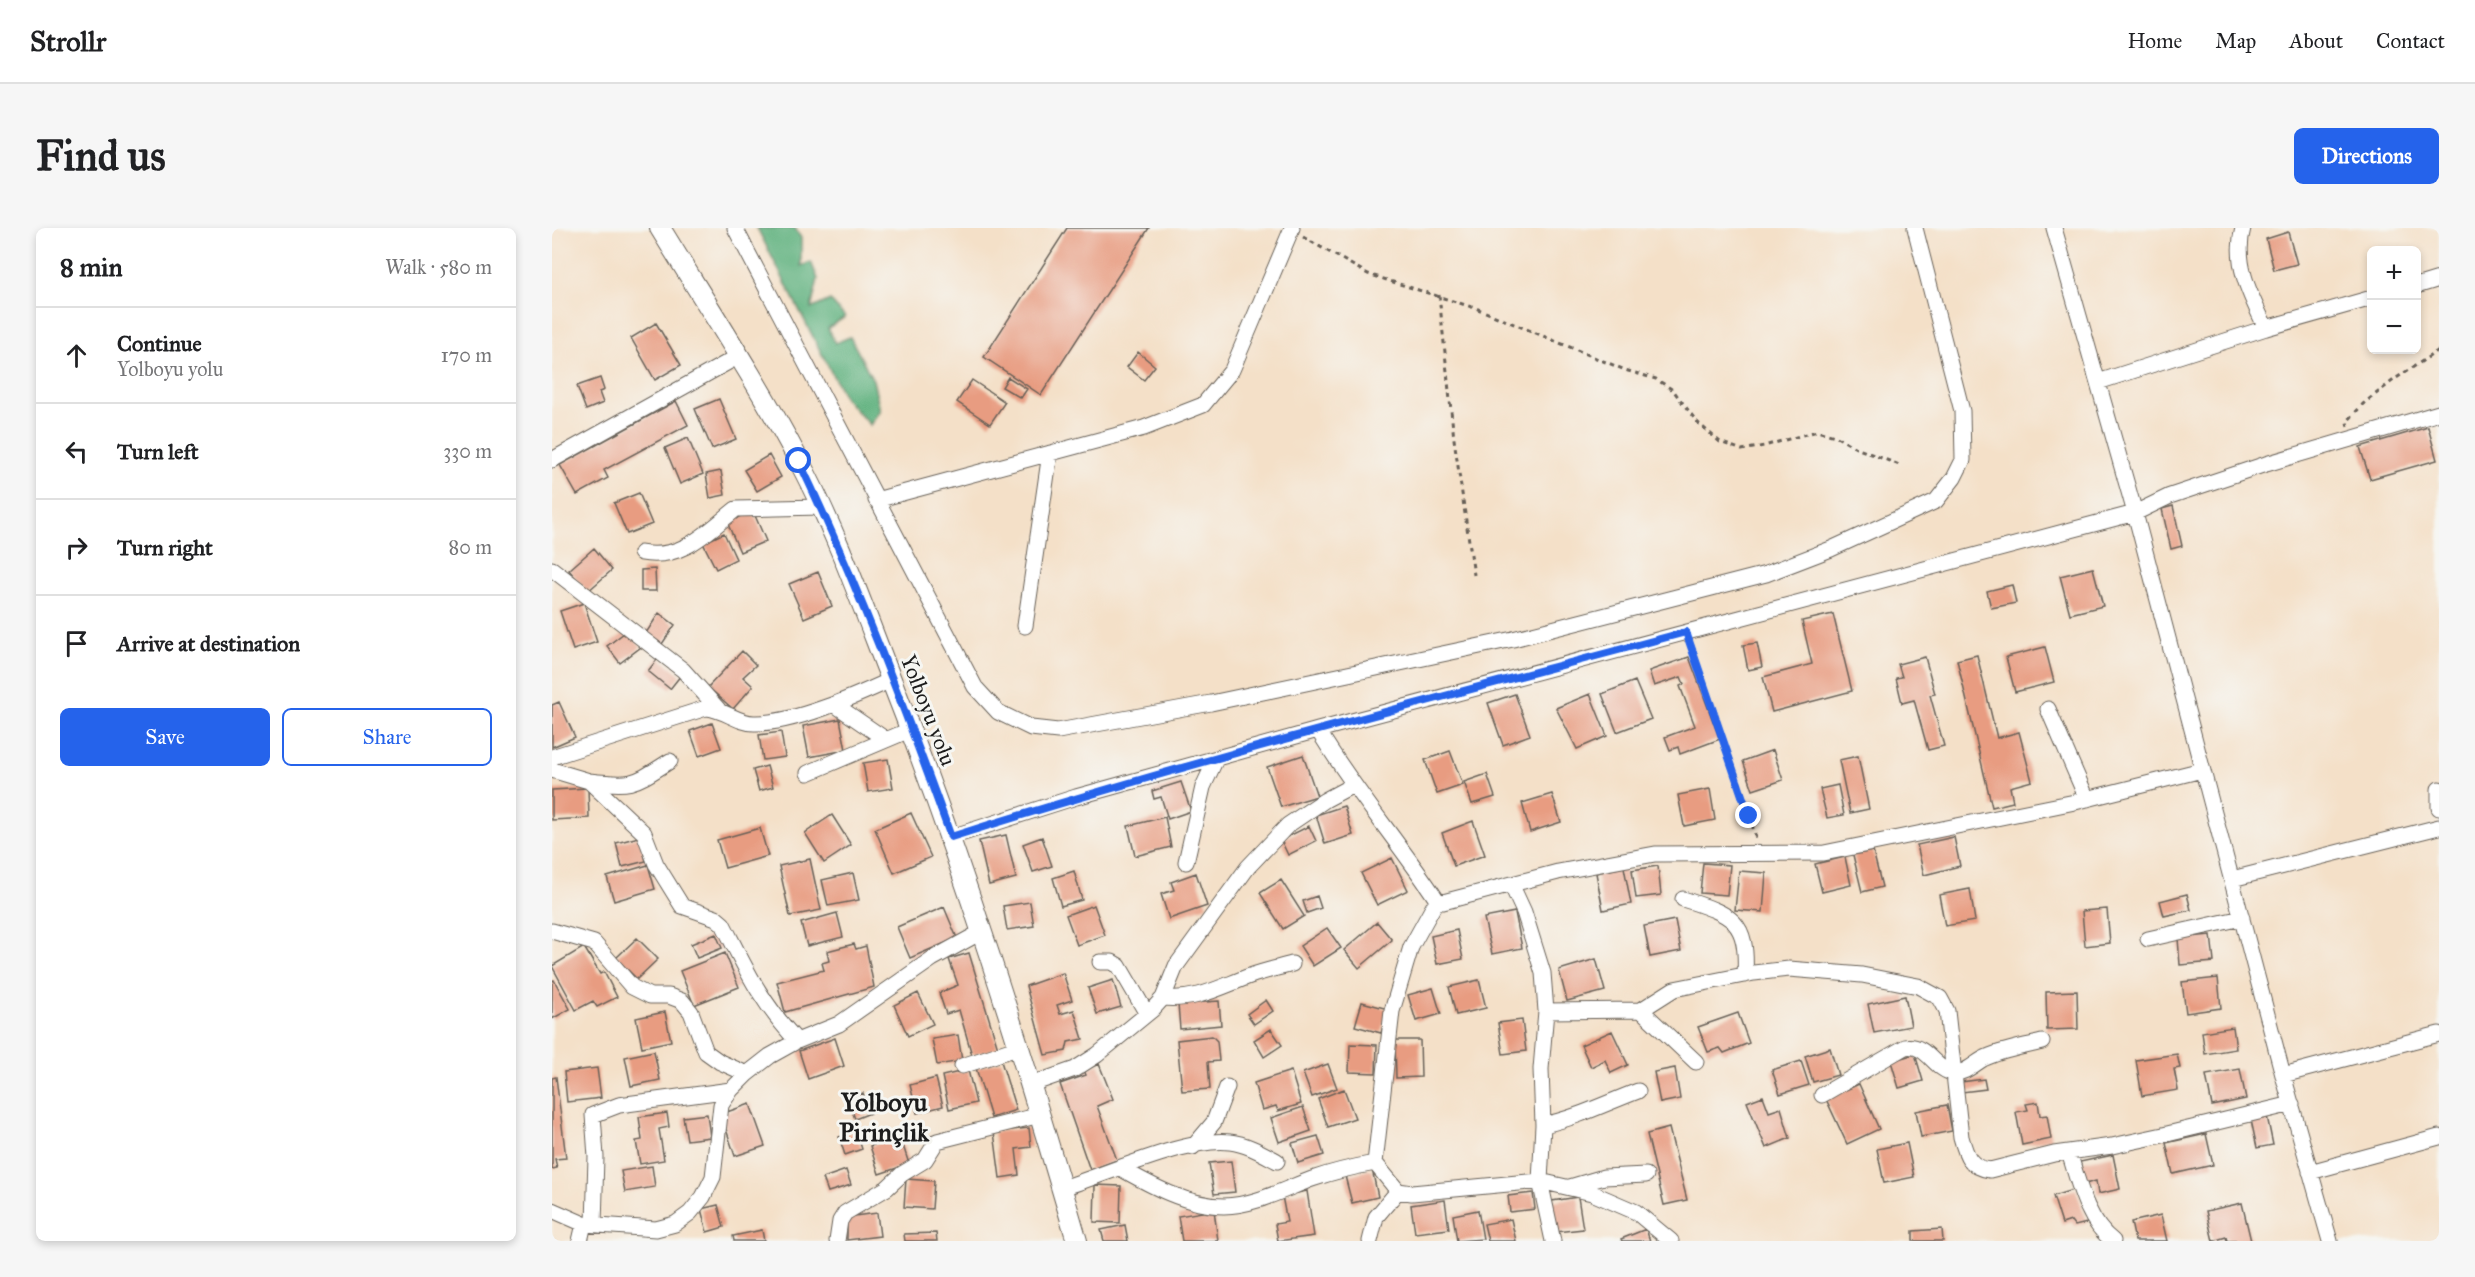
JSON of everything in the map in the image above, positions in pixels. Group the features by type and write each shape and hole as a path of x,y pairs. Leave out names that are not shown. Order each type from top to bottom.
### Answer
{"main road":[{"name":"Yolboyu yolu","path":"660,228 739,356 799,461 821,507 912,729 951,837 1032,1084 1077,1241"}],"street":[{"path":"735,228 975,687 998,712 1031,728 1058,731 1211,703 1513,639 1766,574 1831,549 1936,501 1954,478 1963,460 1962,411 1915,228"},
{"path":"2054,228 2135,513 2283,1075 2330,1241"},
{"path":"2243,228 2239,242 2241,265 2266,328"},
{"path":"876,500 1144,428 1203,405 1232,370 1290,229"},
{"path":"2421,284 2439,279"},
{"path":"2098,382 2266,328 2367,299"},
{"path":"552,460 739,356"},
{"path":"951,837 1076,797 1318,730 2135,513 2170,496 2351,437 2439,413"},
{"path":"1025,626 1050,453"},
{"path":"641,553 654,556 697,541 713,531 736,509 821,507"},
{"path":"552,569 683,670 718,709"},
{"path":"552,757 706,708 718,709 745,722 755,723 797,716 834,704 891,680"},
{"path":"834,704 885,739"},
{"path":"2048,708 2087,799"},
{"path":"807,774 912,729"},
{"path":"1318,730 1353,785 1385,824 1437,900 1448,902 1558,872 1655,854 1824,853 2087,799 2202,770"},
{"path":"1186,862 1203,787 1215,760"},
{"path":"552,770 589,781 628,785 638,782 670,762"},
{"path":"589,781 644,833 656,864 682,906 716,918 723,924 749,980 774,1017 797,1041"},
{"path":"1032,1084 1075,1069 1097,1056 1147,1014 1163,998 1176,966 1248,867 1288,825 1325,800 1353,785"},
{"path":"2439,789 2439,808"},
{"path":"2232,879 2439,827"},
{"path":"1512,886 1524,912 1543,972 1546,1011 1541,1069 1544,1125 1540,1181 1553,1241"},
{"path":"1683,899 1718,910 1742,931 1746,949 1745,975"},
{"path":"1437,900 1411,947 1392,1011 1375,1163 1398,1191 1429,1193 1540,1181 1570,1187 1592,1193 1636,1212 1671,1241"},
{"path":"2148,939 2242,918"},
{"path":"552,931 594,943 633,987 650,996 669,996 682,1001 691,1012 706,1052 720,1062 747,1074"},
{"path":"552,1210 589,1224 656,1228 675,1224 690,1214 703,1197 713,1177 721,1105 747,1074 770,1056 797,1041 839,1023 932,959 983,931"},
{"path":"1100,962 1119,966 1147,1014"},
{"path":"1163,998 1179,999 1213,993 1250,976 1292,964"},
{"path":"1546,1011 1641,1010 1674,989 1789,969 1862,975 1918,986 1940,998 1947,1011 1961,1137 1967,1156 1973,1165 1990,1170 2069,1152 2163,1136 2292,1104"},
{"path":"1641,1010 1696,1062"},
{"path":"2283,1075 2439,1034"},
{"path":"1822,1095 1910,1047 1932,1056 1941,1067 1954,1073 1966,1070 1985,1058 2042,1042"},
{"path":"962,1066 1020,1047"},
{"path":"1193,1147 1214,1122 1227,1087"},
{"path":"580,1241 589,1224 596,1157 593,1115 619,1105 732,1090"},
{"path":"1544,1125 1574,1119 1590,1108 1638,1091"},
{"path":"837,1241 840,1221 845,1213 887,1188 902,1174 920,1164 938,1142 1040,1115"},
{"path":"2310,1172 2439,1137"},
{"path":"1062,1188 1193,1147 1228,1141 1245,1145 1276,1161"},
{"path":"2069,1152 2084,1197 2102,1238"},
{"path":"1120,1168 1152,1186 1197,1202 1222,1206 1242,1204 1347,1168 1375,1163"},
{"path":"1570,1187 1604,1177 1646,1175"},
{"path":"1370,1241 1376,1217 1398,1191"}],"path":[{"path":"1290,229 1368,274 1439,295 1542,333 1625,370 1656,379 1672,390 1697,422 1720,442 1742,450 1817,431 1835,436 1856,448 1902,466"},
{"path":"1439,295 1454,440 1474,575"},
{"path":"2351,437 2347,422 2363,404 2439,350"},
{"path":"1686,632 1739,782 1759,854"}],"green space":[{"path":"757,228 795,228 801,238 801,266 811,262 818,279 811,309 830,300 845,317 828,328 835,343 850,337 873,380 880,410 870,425 845,399"}],"building":[{"path":"1067,228 1149,228 1041,395 984,357"},
{"path":"2288,232 2297,264 2274,270 2266,239"},
{"path":"656,323 681,365 655,380 631,338"},
{"path":"1138,352 1155,366 1144,380 1127,367"},
{"path":"1008,377 1027,389 1021,398 1002,387"},
{"path":"600,378 604,390 599,392 603,403 586,410 577,386"},
{"path":"972,380 1005,402 990,424 957,402"},
{"path":"719,399 736,439 712,449 695,409"},
{"path":"676,401 688,425 604,470 608,478 577,495 560,465"},
{"path":"2428,427 2437,460 2370,479 2360,447"},
{"path":"688,438 703,474 680,484 665,448"},
{"path":"769,455 781,477 757,491 744,470"},
{"path":"721,471 725,495 710,498 706,474"},
{"path":"639,493 652,524 627,534 614,503"},
{"path":"2173,506 2182,546 2171,549 2162,509"},
{"path":"753,511 766,541 740,552 727,522"},
{"path":"724,533 736,559 716,569 703,543"},
{"path":"594,548 612,570 587,592 569,570"},
{"path":"2093,568 2103,606 2070,614 2060,576"},
{"path":"655,569 656,591 641,591 641,570"},
{"path":"818,572 832,606 804,618 789,584"},
{"path":"2012,585 2016,603 1991,608 1987,591"},
{"path":"584,603 597,642 573,650 560,611"},
{"path":"659,613 675,625 662,644 646,633"},
{"path":"1833,614 1852,691 1772,712 1763,677 1812,664 1802,621"},
{"path":"628,630 641,647 620,663 607,646"},
{"path":"1757,643 1762,667 1748,670 1743,645"},
{"path":"2045,647 2054,682 2015,692 2006,657"},
{"path":"742,651 756,665 743,677 753,686 733,709 708,687"},
{"path":"1977,655 1997,738 2019,732 2032,781 2010,787 2013,802 1992,807 1957,660"},
{"path":"659,657 681,675 670,689 648,671"},
{"path":"1689,657 1720,739 1680,754 1678,747 1670,750 1665,737 1695,726 1680,686 1684,684 1681,677 1654,686 1649,671"},
{"path":"1925,657 1935,694 1930,695 1944,746 1928,750 1914,700 1902,703 1896,678 1902,677 1898,664"},
{"path":"1635,681 1651,719 1617,732 1602,694"},
{"path":"1515,694 1530,735 1503,745 1488,703"},
{"path":"1590,694 1607,736 1577,749 1556,708"},
{"path":"559,702 575,737 552,747 552,705"},
{"path":"840,719 846,750 809,757 803,726"},
{"path":"712,723 721,748 699,756 690,731"},
{"path":"781,732 785,757 763,760 759,735"},
{"path":"1773,750 1783,780 1753,790 1743,761"},
{"path":"1450,751 1463,785 1437,794 1425,760"},
{"path":"1303,755 1317,796 1281,807 1267,767"},
{"path":"1858,756 1869,809 1850,813 1839,760"},
{"path":"888,759 893,788 868,792 863,763"},
{"path":"767,766 773,787 759,791 753,770"},
{"path":"1487,774 1495,797 1472,804 1464,782"},
{"path":"1181,782 1191,811 1168,819 1161,797 1154,799 1152,791"},
{"path":"1838,785 1844,815 1827,818 1820,789"},
{"path":"588,788 589,818 552,820 552,790"},
{"path":"1710,789 1715,820 1684,826 1678,795"},
{"path":"1552,794 1561,822 1530,832 1522,803"},
{"path":"1344,806 1353,835 1325,844 1316,815"},
{"path":"911,813 931,857 894,873 875,829"},
{"path":"832,815 851,845 824,863 805,833"},
{"path":"1165,817 1171,847 1135,856 1128,826"},
{"path":"1473,821 1485,855 1454,866 1442,833"},
{"path":"1309,826 1316,841 1288,855 1281,840"},
{"path":"760,828 768,856 725,868 717,840"},
{"path":"1006,835 1016,878 989,885 979,841"},
{"path":"639,837 646,861 622,867 616,843"},
{"path":"1042,837 1052,866 1033,872 1023,844"},
{"path":"1954,837 1960,866 1924,875 1917,845"},
{"path":"1873,851 1882,887 1862,892 1853,855"},
{"path":"1845,857 1851,885 1822,892 1815,864"},
{"path":"1392,858 1408,890 1377,905 1361,873"},
{"path":"810,859 821,910 790,916 779,866"},
{"path":"1703,863 1730,865 1727,895 1700,893"},
{"path":"648,865 655,889 614,901 607,877"},
{"path":"1658,866 1661,895 1636,898 1632,870"},
{"path":"1624,867 1631,904 1603,910 1596,873"},
{"path":"1074,871 1082,900 1061,906 1053,878"},
{"path":"1739,871 1766,873 1763,912 1735,910"},
{"path":"853,873 859,900 828,906 822,880"},
{"path":"1196,873 1207,906 1169,919 1161,894 1174,890 1171,882"},
{"path":"1281,880 1304,916 1283,929 1260,893"},
{"path":"1970,889 1975,921 1945,926 1939,895"},
{"path":"2187,894 2191,910 2164,916 2160,901"},
{"path":"1317,896 1321,908 1307,913 1303,901"},
{"path":"1030,902 1034,926 1007,930 1003,906"},
{"path":"1094,905 1105,935 1077,945 1066,915"},
{"path":"944,907 957,938 910,958 897,927"},
{"path":"2107,909 2110,943 2085,946 2082,911"},
{"path":"1515,912 1522,948 1492,954 1484,918"},
{"path":"837,913 843,937 807,946 801,923"},
{"path":"1675,920 1681,951 1650,957 1644,926"},
{"path":"1377,922 1392,940 1359,968 1344,950"},
{"path":"1327,928 1341,948 1313,966 1300,946"},
{"path":"1457,930 1463,959 1437,964 1431,936"},
{"path":"716,934 722,948 697,958 691,944"},
{"path":"2211,935 2214,962 2180,965 2178,938"},
{"path":"637,938 658,959 637,979 616,958"},
{"path":"854,944 856,949 866,946 874,987 785,1012 777,982 824,970 822,963 829,961 827,951"},
{"path":"584,947 600,974 604,972 617,997 597,1007 593,1001 576,1010 552,966"},
{"path":"725,953 739,987 694,1005 680,971"},
{"path":"969,953 998,1048 972,1055 959,1010 946,1014 939,993 958,985 949,959"},
{"path":"1596,959 1605,991 1567,1001 1559,970"},
{"path":"1063,973 1072,1000 1057,1005 1060,1014 1074,1010 1083,1039 1068,1042 1066,1051 1045,1055 1026,986"},
{"path":"2218,978 2221,1008 2186,1013 2182,982"},
{"path":"554,980 570,1009 552,1019 552,981"},
{"path":"1113,980 1121,1007 1097,1014 1088,988"},
{"path":"1479,980 1486,1008 1456,1015 1449,987"},
{"path":"1433,988 1441,1014 1416,1021 1408,995"},
{"path":"2077,991 2078,1029 2047,1030 2046,992"},
{"path":"918,993 933,1024 908,1036 894,1005"},
{"path":"1905,996 1911,1026 1874,1033 1868,1004"},
{"path":"1266,1000 1273,1011 1254,1024 1247,1014"},
{"path":"1219,1001 1221,1025 1180,1029 1178,1004"},
{"path":"1362,1002 1388,1009 1381,1033 1355,1026"},
{"path":"665,1012 671,1041 642,1047 636,1018"},
{"path":"1738,1013 1749,1043 1724,1053 1720,1048 1708,1052 1698,1027"},
{"path":"1522,1020 1526,1051 1503,1054 1498,1023"},
{"path":"2233,1027 2236,1049 2205,1054 2202,1032"},
{"path":"1271,1029 1282,1045 1264,1057 1254,1040"},
{"path":"1612,1031 1628,1065 1611,1073 1605,1060 1591,1067 1581,1045"},
{"path":"958,1035 962,1061 937,1065 932,1039"},
{"path":"1212,1036 1217,1041 1219,1061 1208,1062 1210,1089 1182,1091 1177,1040"},
{"path":"835,1038 844,1066 808,1079 799,1051"},
{"path":"1395,1040 1420,1040 1421,1077 1396,1078"},
{"path":"1350,1044 1377,1045 1376,1073 1349,1072"},
{"path":"1830,1048 1838,1075 1813,1082 1805,1056"},
{"path":"654,1051 660,1080 631,1086 625,1057"},
{"path":"1915,1054 1923,1081 1899,1088 1891,1061"},
{"path":"2177,1054 2180,1068 2174,1069 2178,1090 2142,1096 2136,1060"},
{"path":"1001,1061 1016,1110 991,1118 976,1068"},
{"path":"1801,1061 1809,1085 1780,1094 1772,1070"},
{"path":"1099,1064 1113,1099 1097,1106 1117,1160 1090,1170 1060,1084 1086,1075 1084,1070"},
{"path":"1328,1064 1337,1088 1312,1097 1303,1073"},
{"path":"597,1068 601,1098 567,1102 564,1072"},
{"path":"1675,1068 1680,1099 1660,1103 1654,1072"},
{"path":"2240,1069 2246,1099 2212,1106 2206,1075"},
{"path":"968,1070 976,1103 949,1109 942,1076"},
{"path":"1291,1071 1301,1104 1278,1111 1276,1106 1262,1110 1254,1083"},
{"path":"556,1077 566,1158 555,1159 557,1168 552,1169 552,1078"},
{"path":"936,1078 943,1106 917,1113 910,1085"},
{"path":"1984,1079 1986,1089 1962,1092 1961,1082"},
{"path":"1859,1084 1879,1129 1847,1144 1826,1099"},
{"path":"1344,1089 1355,1118 1328,1127 1318,1099"},
{"path":"863,1093 870,1113 855,1119 848,1099"},
{"path":"1763,1096 1769,1112 1781,1108 1790,1138 1766,1148 1747,1102"},
{"path":"2038,1102 2040,1116 2047,1115 2051,1139 2022,1145 2016,1112 2028,1110 2026,1104"},
{"path":"750,1104 765,1146 735,1156 721,1114"},
{"path":"1947,1105 1952,1131 1921,1137 1916,1111"},
{"path":"1303,1107 1311,1131 1279,1142 1271,1118"},
{"path":"667,1113 669,1127 659,1129 664,1160 640,1164 636,1141 642,1140 639,1117"},
{"path":"707,1114 710,1137 687,1140 683,1117"},
{"path":"2267,1116 2273,1145 2257,1148 2251,1120"},
{"path":"1029,1128 1031,1147 1016,1149 1019,1175 1000,1178 994,1132"},
{"path":"1669,1128 1687,1200 1664,1205 1647,1134"},
{"path":"856,1131 862,1149 845,1155 839,1137"},
{"path":"2206,1134 2213,1165 2173,1174 2166,1143"},
{"path":"900,1136 909,1164 879,1174 870,1146"},
{"path":"1318,1136 1324,1155 1298,1163 1292,1143"},
{"path":"1907,1143 1914,1177 1884,1183 1877,1149"},
{"path":"2113,1155 2120,1189 2098,1194 2096,1181 2085,1184 2080,1162"},
{"path":"1231,1161 1235,1192 1214,1194 1209,1163"},
{"path":"652,1166 655,1187 625,1192 621,1171"},
{"path":"1372,1169 1378,1197 1352,1203 1345,1176"},
{"path":"846,1170 851,1185 828,1192 823,1178"},
{"path":"906,1179 934,1181 932,1209 904,1207"},
{"path":"1095,1185 1121,1186 1120,1223 1094,1222"},
{"path":"2076,1189 2087,1223 2075,1226 2071,1221 2062,1224 2053,1196"},
{"path":"1307,1191 1314,1236 1278,1241 1275,1224 1287,1222 1282,1196"},
{"path":"1533,1193 1535,1209 1510,1212 1508,1196"},
{"path":"1578,1197 1583,1229 1556,1232 1552,1201"},
{"path":"1445,1200 1449,1229 1415,1233 1411,1205"},
{"path":"2242,1203 2251,1241 2227,1241 2226,1237 2213,1241 2206,1211"},
{"path":"718,1205 724,1227 707,1232 701,1209"},
{"path":"1214,1210 1218,1241 1182,1241 1178,1216"},
{"path":"1478,1210 1483,1239 1457,1241 1453,1215"},
{"path":"877,1213 880,1236 847,1240 847,1217"},
{"path":"2161,1215 2167,1241 2135,1241 2131,1222"},
{"path":"1511,1219 1516,1241 1488,1241 1484,1224"},
{"path":"1125,1225 1128,1241 1104,1241 1101,1230"},
{"path":"1646,1229 1650,1241 1622,1241 1621,1239"},
{"path":"1942,1229 1943,1241 1913,1241 1913,1231"},
{"path":"762,1230 764,1241 734,1241 733,1236"},
{"path":"936,1233 937,1241 905,1241 904,1234"}],"district":[{"name":"Yolboyu Pirinçlik","path":"884,1117"}],"route":[{"path":"799,461 821,507 912,729 951,837 1076,797 1516,676 1686,632 1749,816"}]}
